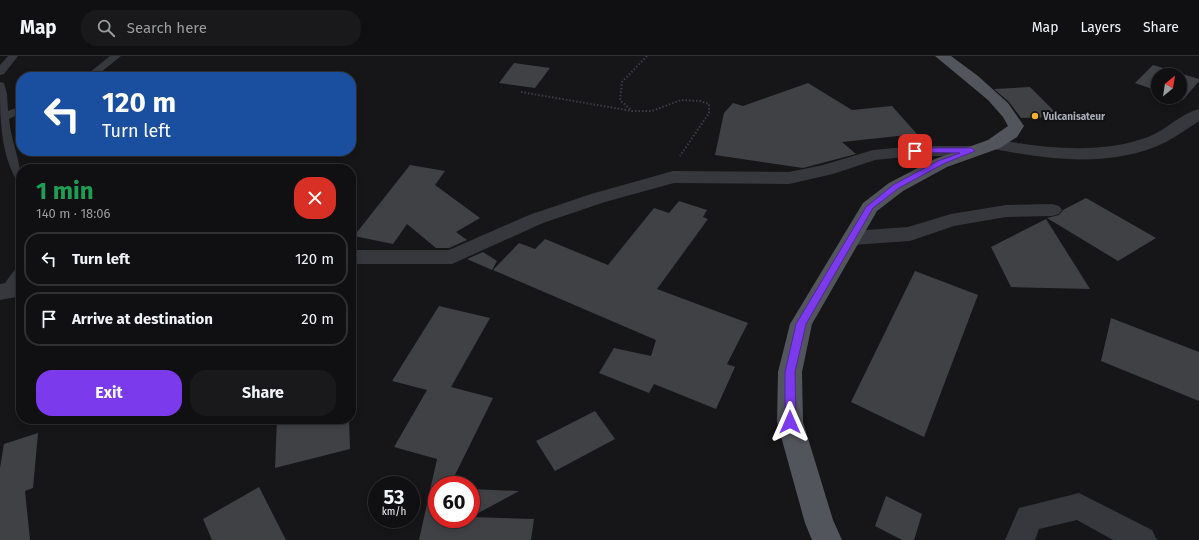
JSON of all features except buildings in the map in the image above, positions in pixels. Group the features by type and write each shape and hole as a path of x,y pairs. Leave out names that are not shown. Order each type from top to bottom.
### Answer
{"main road":[{"path":"826,540 790,422 790,372 801,324 870,207 896,187 941,163 994,144 1011,133 1016,126 1012,116 998,101 942,56"}],"street":[{"path":"994,144 1029,152 1069,154 1108,153 1155,140 1199,114"},
{"path":"356,257 452,257 536,219 598,198 673,177 789,178 827,170 873,156 915,151 972,151"},
{"path":"852,238 910,234 951,220 1006,211 1052,210"},
{"path":"1020,540 1029,518 1079,506 1142,540"}],"lane":[{"path":"0,72 13,56"},
{"path":"95,72 116,56"},
{"path":"0,85 3,94 1,118 10,155 16,168"},
{"path":"1,118 16,111"},
{"path":"9,290 16,280"}],"path":[{"path":"632,111 620,100 622,82 646,56"},
{"path":"521,92 632,111 652,111 681,100 700,101 709,104 709,113 664,179"}],"place":[{"name":"Vulcanisateur","path":"1035,116"}],"route":[{"path":"790,422 790,372 801,324 870,207 896,187 941,163 972,151 915,151"}]}
